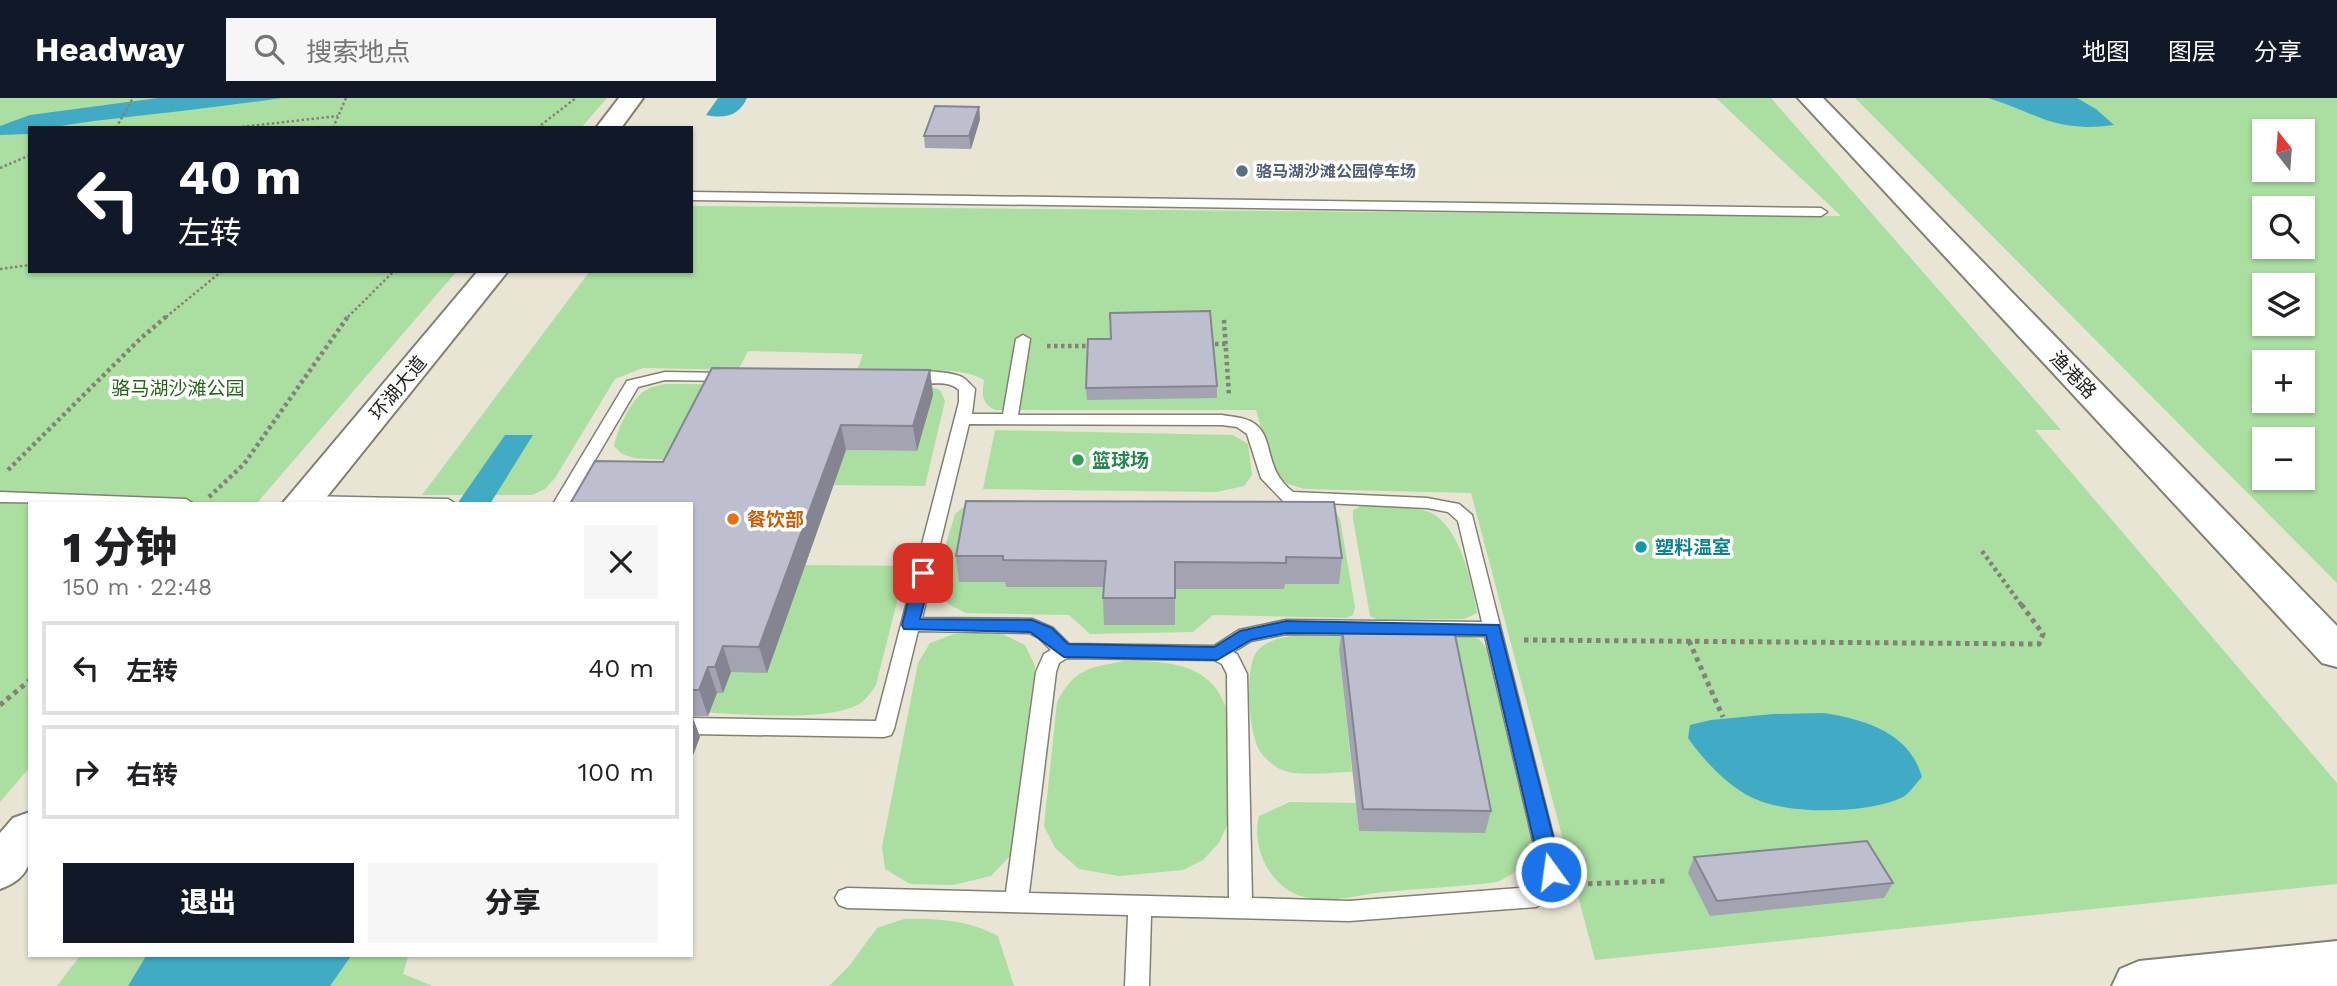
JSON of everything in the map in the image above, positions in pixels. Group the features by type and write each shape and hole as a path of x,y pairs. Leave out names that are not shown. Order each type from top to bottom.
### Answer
{"street":[{"path":"610,126 631,98"},
{"name":"渔港路","path":"1810,98 2337,652"},
{"name":"环湖大道","path":"303,502 492,273"},
{"path":"0,868 28,834"},
{"path":"2139,986 2337,965"}],"lane":[{"path":"693,196 1821,212"},
{"path":"1010,419 1022,343"},
{"path":"562,502 632,384 665,376 745,377"},
{"path":"693,726 884,729 963,419 967,389 958,381 892,378"},
{"path":"847,898 1349,911 1536,897 1549,888 1551,872 1466,519 1452,508 1427,503 1289,496 1272,486 1266,475 1254,431 1246,424 1222,420 963,419"},
{"path":"0,497 133,502"},
{"path":"910,625 1032,626 1046,633 1064,651"},
{"path":"1217,653 1246,635 1286,627 1494,635"},
{"path":"1016,902 1046,672 1051,659 1064,651 1217,653 1230,659 1237,674 1241,909"},
{"path":"1137,986 1140,906"}],"path":[{"path":"117,126 133,98"},
{"path":"540,126 576,98"},
{"path":"334,126 346,99"},
{"path":"250,126 338,116"},
{"path":"0,168 28,156"},
{"path":"0,269 28,265"},
{"path":"0,478 140,339 220,273"},
{"path":"205,502 244,464 355,307 392,273"},
{"path":"1224,320 1230,402"},
{"path":"1022,343 1103,346"},
{"path":"1198,344 1226,344"},
{"path":"1494,635 1689,641 2039,644 2043,634 1982,551"},
{"path":"1689,641 1723,718"},
{"path":"0,705 28,682"},
{"path":"1550,882 1587,884 1668,881"}],"green space":[{"name":"骆马湖沙滩公园","path":"0,98 607,98 583,126 28,126 28,273 455,273 258,502 28,502 28,769 0,802"},
{"path":"1716,98 1771,98 2061,430 2035,430 2337,783 2337,884 1595,960 1471,493 1304,489 1285,483 1275,475 1256,410 995,410 984,398 984,380 972,375 940,370 856,373 863,354 748,351 738,370 643,368 615,379 555,478 545,489 532,495 422,495 588,273 693,273 693,206 1841,216"},
{"path":"1855,98 2337,98 2337,583"},
{"path":"664,384 925,385 940,390 945,401 925,486 833,485 846,450 917,451 933,395 684,461 634,458 622,454 614,446 618,431 631,406 651,387"},
{"name":"篮球场","path":"995,430 1233,435 1248,444 1252,475 1244,486 1217,492 983,489"},
{"path":"1361,506 1410,508 1426,511 1437,517 1447,527 1462,554 1477,613 1464,619 1378,620 1370,616 1353,519 1353,510"},
{"path":"962,508 1335,511 1340,519 1355,607 1353,615 1346,618 1213,615 1193,632 1090,634 1069,615 966,613 944,600 940,592 939,575 955,514"},
{"path":"805,565 906,566 876,685 860,703 837,712 818,714 774,716 693,712 693,693 723,693 731,672 767,672"},
{"path":"998,632 1025,645 1035,666 1011,855 991,876 953,885 910,884 885,869 882,847 918,663 930,643 954,634"},
{"path":"1316,633 1466,636 1479,639 1486,648 1533,842 1528,857 1516,871 1497,882 1324,900 1292,892 1273,876 1266,865 1258,841 1259,816 1290,802 1356,803 1359,831 1485,832 1339,650 1352,772 1289,772 1268,761 1258,748 1252,727 1249,682 1254,657 1259,649 1271,641"},
{"path":"1124,661 1185,667 1210,681 1226,708 1229,821 1219,843 1203,860 1183,870 1119,876 1079,869 1055,848 1044,826 1057,702 1070,682 1084,671"},
{"path":"904,919 952,921 998,936 1014,986 829,986 849,966 877,928"},
{"path":"79,957 408,957 403,974 433,986 57,986"}],"water":[{"path":"158,98 282,98 61,126 28,126 28,134 0,135 0,126 30,115"},
{"path":"718,98 747,98 740,109 731,115 706,115"},
{"path":"1988,98 2077,98 2096,109 2114,125 2093,127 2061,124"},
{"path":"505,435 533,435 491,502 458,502"},
{"path":"1824,713 1870,724 1884,731 1907,749 1922,777 1903,797 1871,807 1812,810 1775,805 1760,801 1729,783 1702,757 1688,738 1690,725 1711,720 1773,714"},
{"path":"145,957 350,957 330,986 128,986"}],"building":[{"path":"935,106 979,107 969,136 924,136"},
{"path":"1210,311 1217,386 1086,388 1088,339 1111,339 1110,313"},
{"path":"712,368 930,370 913,426 841,425 759,647 723,646 715,667 708,667 699,690 693,690 693,502 571,502 595,461 663,462"},
{"path":"966,501 1334,502 1342,558 1286,557 1286,563 1175,562 1175,598 1103,598 1106,561 1003,560 1003,556 956,556"},
{"path":"1342,628 1454,630 1491,811 1363,809"},
{"path":"1867,841 1893,883 1717,901 1694,857"}],"place":[{"name":"骆马湖沙滩公园停车场","path":"1242,171"},
{"name":"篮球场","path":"1078,460"},
{"name":"餐饮部","path":"733,519"},
{"name":"塑料温室","path":"1641,547"}],"route":[{"path":"923,573 910,625 1032,626 1046,633 1064,651 1217,653 1246,635 1286,627 1493,629 1551,872"}]}
